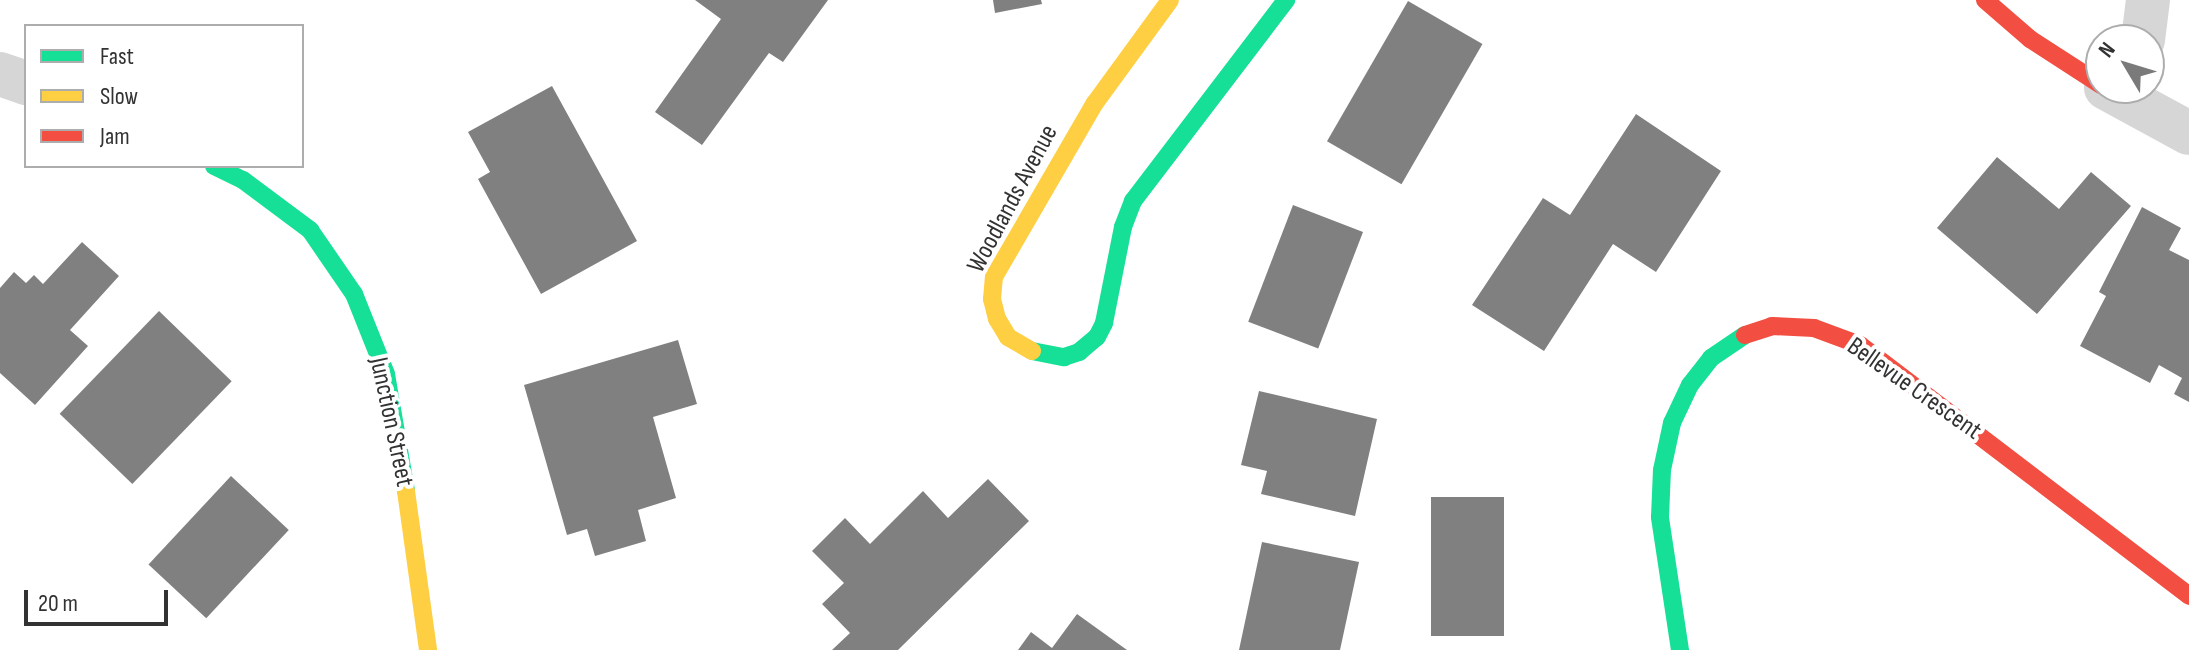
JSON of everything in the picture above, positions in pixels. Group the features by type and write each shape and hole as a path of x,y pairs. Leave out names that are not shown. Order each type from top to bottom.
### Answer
{"street":[{"name":"Woodlands Avenue","path":"1170,0 1095,103 994,277 992,299 997,319 1008,337 1025,350 1064,357 1079,352 1097,337 1104,323 1123,227 1133,201 1286,0"},
{"path":"1985,0 2030,39 2085,71"},
{"path":"2145,24 2148,0"},
{"path":"0,74 24,82"},
{"path":"2140,104 2189,133"},
{"name":"Junction Street","path":"218,168 243,180 310,230 354,294 386,374 403,464 419,605 428,650"},
{"name":"Bellevue Crescent","path":"1680,650 1660,517 1662,470 1672,423 1690,385 1711,358 1739,337 1772,326 1814,328 1860,345 2189,596"}],"building":[{"path":"695,0 828,0 783,62 769,53 702,145 655,112 721,19"},
{"path":"993,0 1041,0 1042,4 995,13"},
{"path":"1408,1 1482,44 1401,184 1327,141"},
{"path":"552,86 637,241 541,294 478,179 490,172 468,132"},
{"path":"1636,114 1721,171 1656,272 1613,244 1544,351 1472,305 1543,198 1570,215"},
{"path":"1997,157 2059,209 2091,172 2131,206 2037,314 1937,228"},
{"path":"1293,205 1363,232 1318,349 1248,322"},
{"path":"2142,207 2181,228 2169,250 2189,260 2189,402 2174,394 2182,378 2159,365 2150,383 2080,346 2106,296 2099,292"},
{"path":"82,242 119,276 70,330 88,346 35,405 0,373 0,288 14,272 26,283 34,275 43,284"},
{"path":"159,311 232,381 132,484 60,414"},
{"path":"678,340 697,404 653,417 676,498 638,510 646,541 595,556 587,529 567,535 524,385"},
{"path":"1259,391 1377,419 1355,516 1261,494 1267,471 1241,465"},
{"path":"231,476 289,530 206,618 148,564"},
{"path":"988,479 1029,521 898,650 832,650 850,633 822,604 844,583 812,551 845,518 870,544 923,491 948,518"},
{"path":"1431,497 1504,497 1504,636 1431,636"},
{"path":"1262,542 1359,562 1340,650 1239,650"},
{"path":"1077,614 1127,650 1018,650 1031,632 1052,648"}],"traffic: fast":[{"path":"1032,351 1064,357 1079,352 1097,337 1104,323 1123,227 1133,201 1286,0"},
{"path":"218,168 243,180 310,230 354,294 386,374 406,491"},
{"path":"1680,650 1660,517 1662,470 1672,423 1690,385 1711,358 1745,335"}],"traffic: slow":[{"path":"1032,351 1008,337 997,319 992,299 994,277 1095,103 1170,0"},
{"path":"406,491 428,650"}],"traffic: jam":[{"path":"1985,0 2030,39 2085,75"},
{"path":"1745,335 1772,326 1814,328 1860,345 2189,596"}]}
